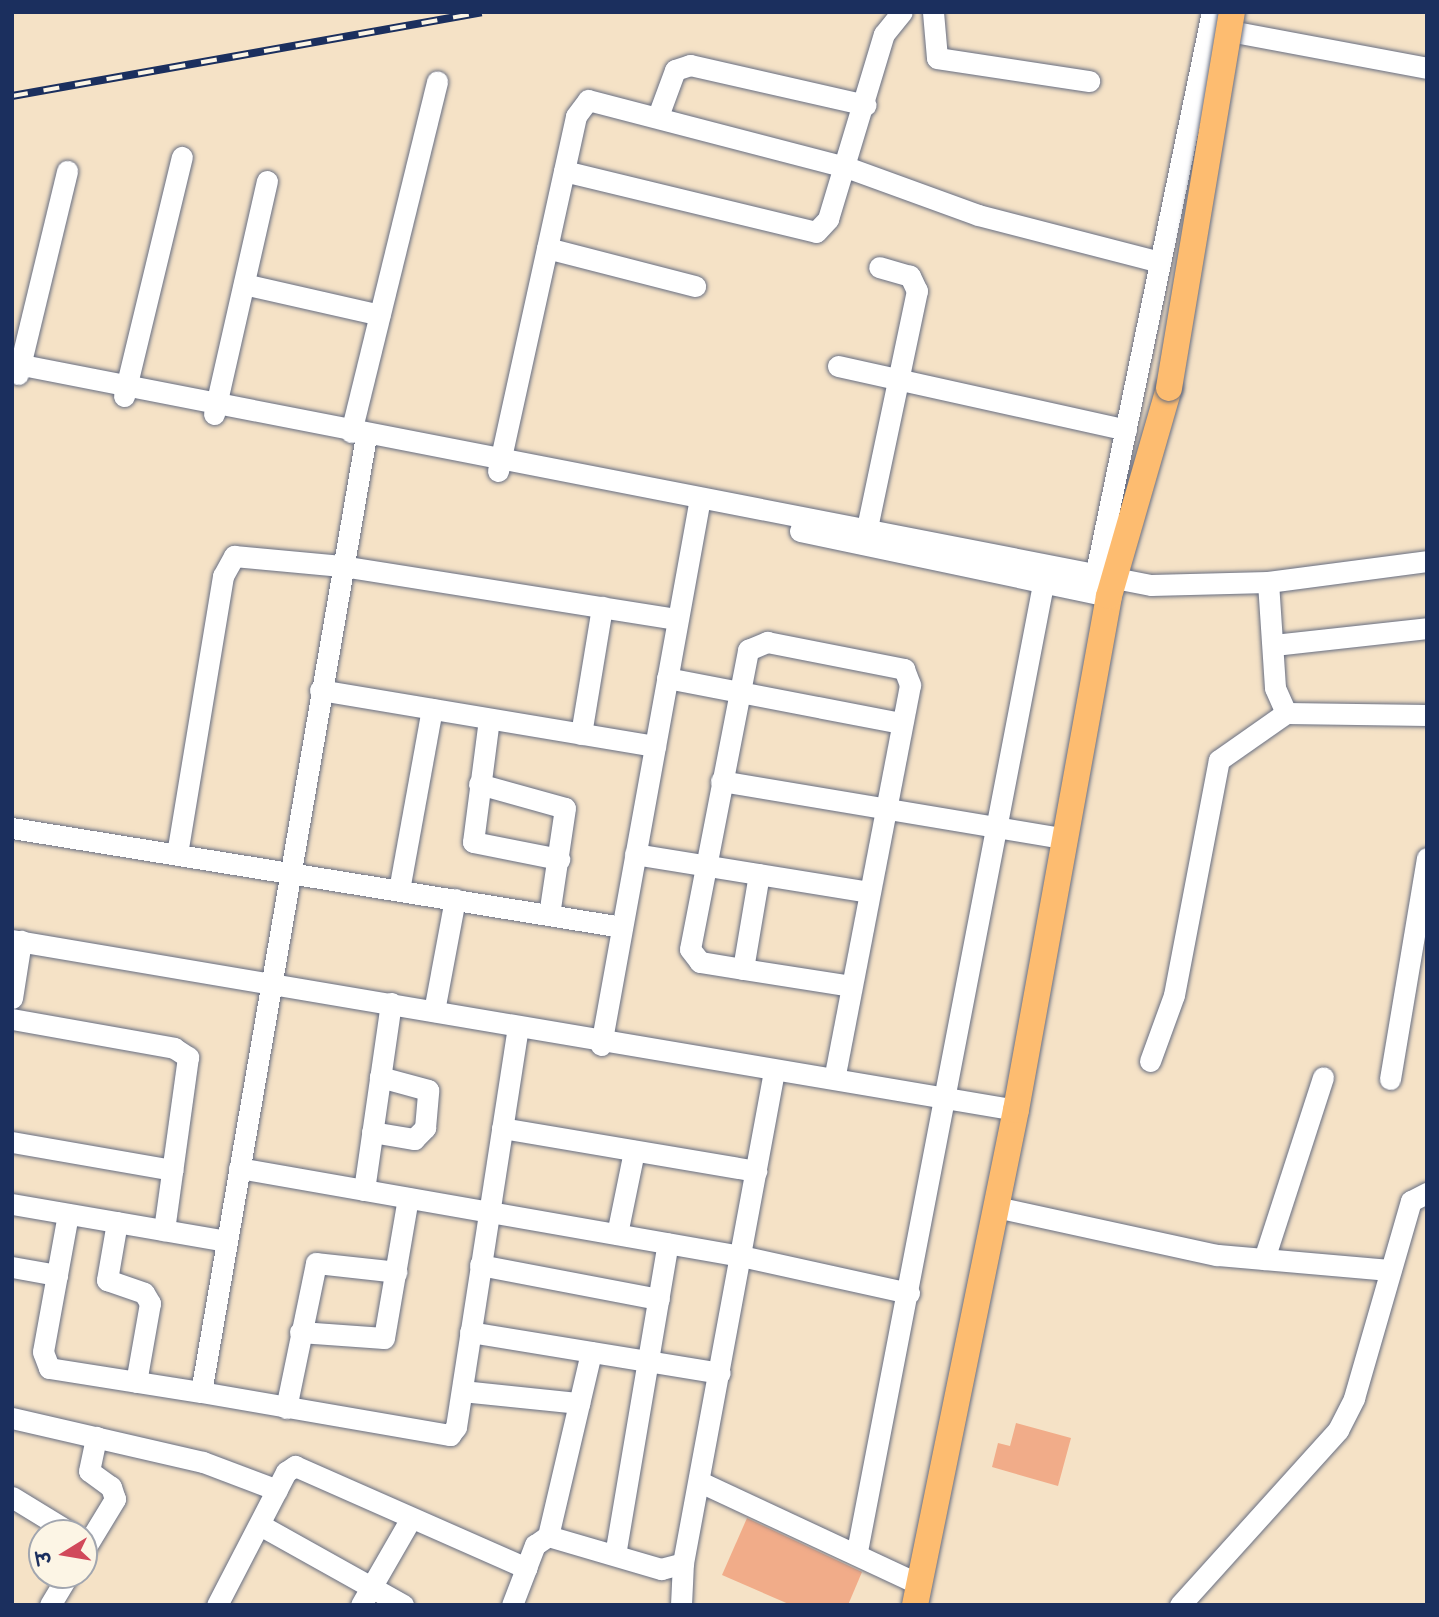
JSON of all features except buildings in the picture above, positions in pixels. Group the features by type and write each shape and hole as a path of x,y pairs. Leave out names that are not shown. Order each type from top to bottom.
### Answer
{"main road":[{"path":"917,1594 1016,1110 1066,839 1107,582 1169,388 1232,12"}],"street":[{"path":"564,171 805,232 824,228 866,104 884,33 902,12"},
{"path":"933,12 937,58 1089,81"},
{"path":"1107,582 1126,430 1210,20 1427,68"},
{"path":"658,116 675,70 690,65 866,104"},
{"path":"201,1392 271,984 286,872 342,566 380,314 437,81"},
{"path":"499,465 576,116 588,100 658,116 846,167 978,215 1160,262"},
{"path":"126,391 182,157"},
{"path":"67,171 16,368 360,438 1107,582"},
{"path":"215,409 267,181"},
{"path":"547,248 695,286"},
{"path":"865,536 917,291 910,276 879,267"},
{"path":"243,284 380,314"},
{"path":"838,366 1126,430"},
{"path":"601,1045 699,504"},
{"path":"865,536 1044,579 1185,587 1268,582 1427,561"},
{"path":"177,854 227,563 244,553 677,619"},
{"path":"858,1551 947,1099 1044,579"},
{"path":"1268,582 1275,688 1286,713"},
{"path":"580,734 601,607"},
{"path":"1274,645 1427,628"},
{"path":"834,1078 901,723 911,685 894,666 767,642 748,650 737,692 705,865 692,957 743,969 851,986"},
{"path":"667,678 901,723"},
{"path":"320,690 654,747"},
{"path":"400,890 432,709"},
{"path":"1150,1061 1174,995 1219,760 1286,713 1427,715"},
{"path":"489,719 473,842 559,859"},
{"path":"721,781 997,830 1066,839"},
{"path":"479,784 562,803 567,815 550,915"},
{"path":"12,828 622,927"},
{"path":"635,853 869,892"},
{"path":"1390,1079 1427,858"},
{"path":"743,969 759,874"},
{"path":"434,1011 455,899"},
{"path":"12,998 17,940 124,954 271,984 434,1011 601,1045 774,1072 834,1078 1016,1110"},
{"path":"364,1190 391,1003"},
{"path":"12,1019 184,1052 190,1068 164,1230"},
{"path":"68,1214 43,1352 49,1368 201,1392 442,1438 456,1427 519,1028"},
{"path":"681,1605 683,1563 774,1072"},
{"path":"372,1132 414,1139 425,1128 428,1090 380,1077"},
{"path":"1264,1259 1323,1077"},
{"path":"502,1128 756,1171"},
{"path":"12,1142 173,1170"},
{"path":"617,1234 635,1151"},
{"path":"239,1168 741,1256 909,1293"},
{"path":"1180,1605 1338,1430 1354,1398 1411,1201 1427,1193"},
{"path":"300,1332 384,1338 408,1198"},
{"path":"12,1204 226,1241"},
{"path":"996,1207 1156,1244 1264,1259 1391,1269"},
{"path":"117,1222 107,1280 144,1293 150,1303 136,1382"},
{"path":"615,1555 668,1243"},
{"path":"286,1409 300,1332 320,1259 397,1272"},
{"path":"480,1265 659,1299"},
{"path":"12,1267 57,1275"},
{"path":"470,1332 720,1373"},
{"path":"512,1605 535,1545 548,1536 591,1352"},
{"path":"462,1391 579,1403"},
{"path":"12,1418 203,1462 277,1490"},
{"path":"96,1437 89,1471 111,1487 115,1499 98,1521"},
{"path":"218,1605 277,1490 295,1466 310,1470 409,1522 526,1568"},
{"path":"700,1482 858,1551 917,1594"},
{"path":"12,1497 46,1519"},
{"path":"366,1596 409,1522"},
{"path":"260,1525 366,1596 403,1605"},
{"path":"548,1536 661,1569 683,1563"},
{"path":"50,1605 60,1589"}],"railway":[{"path":"12,96 482,12"}]}
